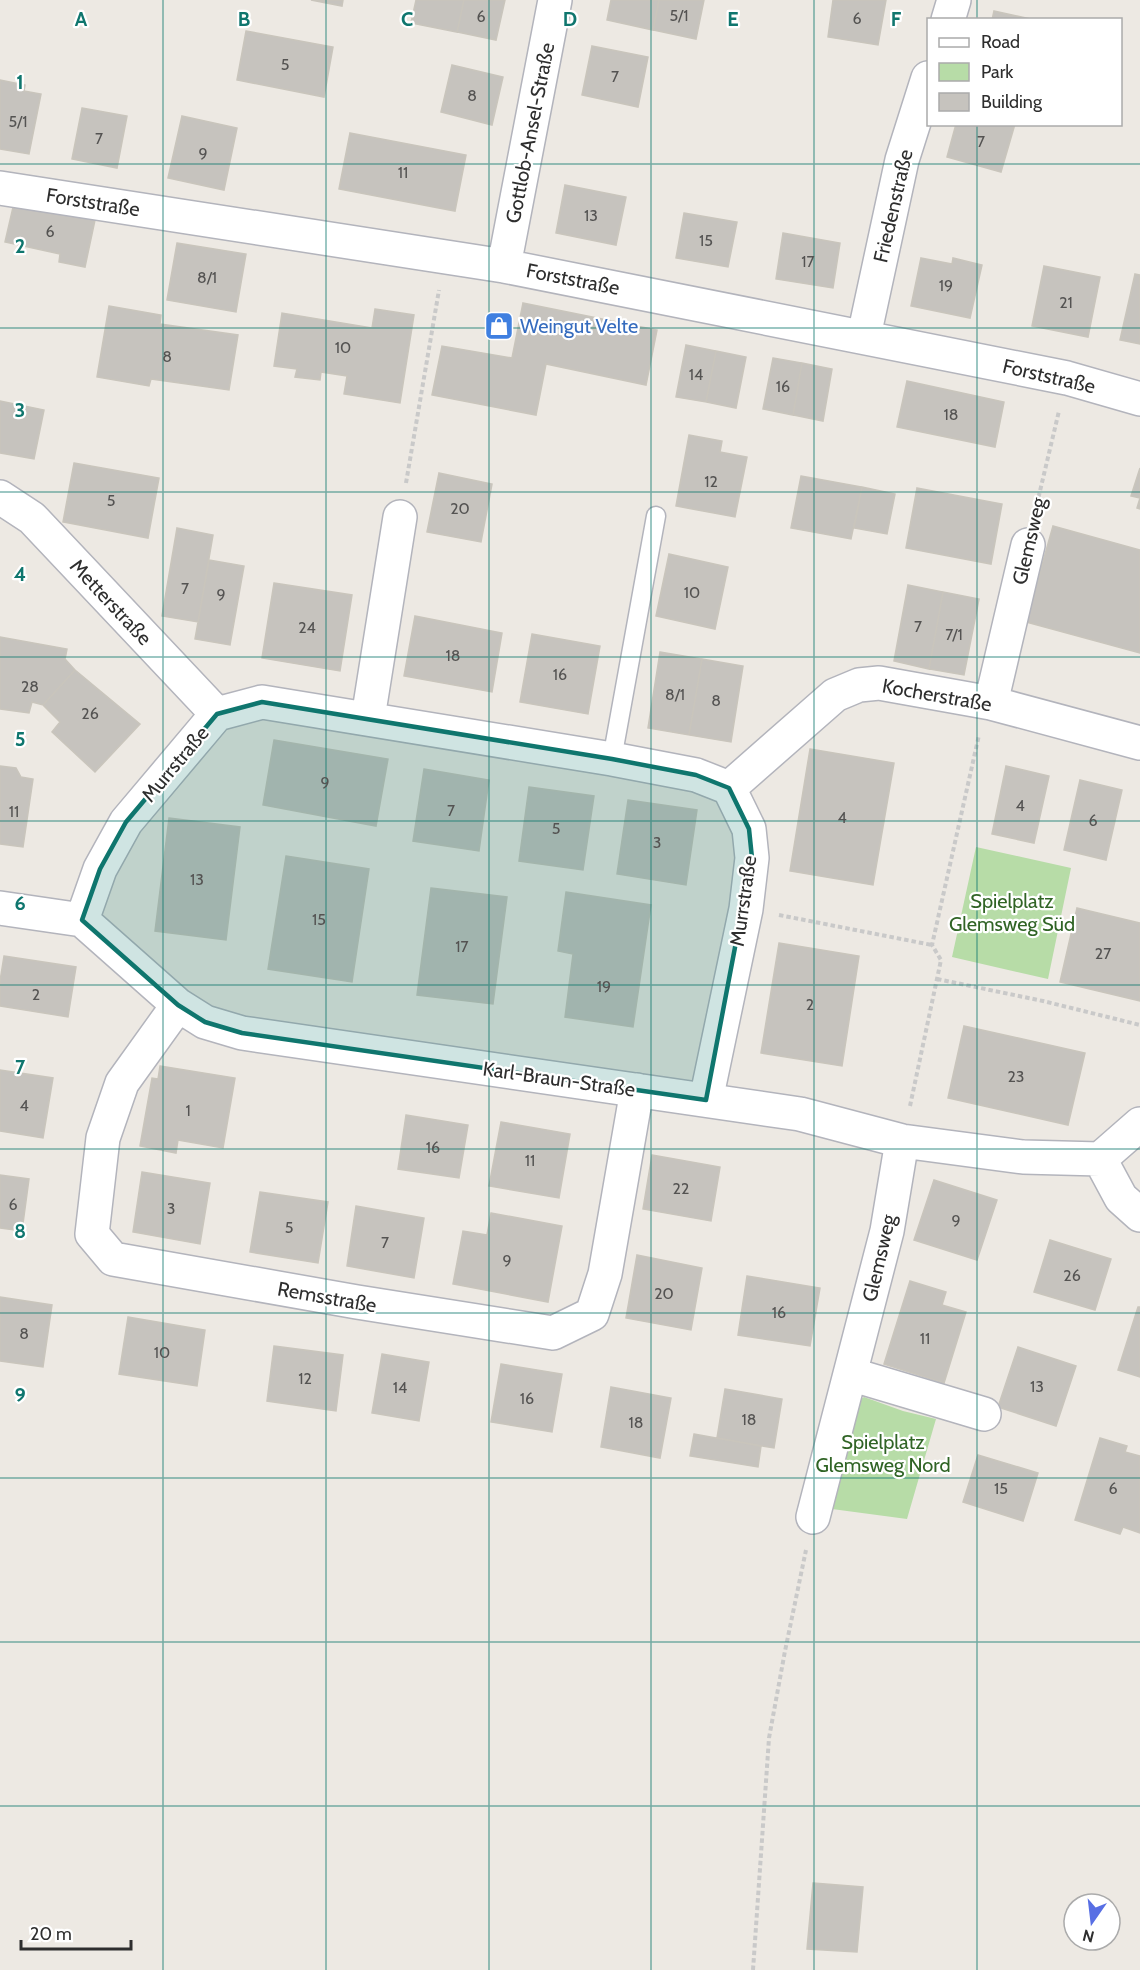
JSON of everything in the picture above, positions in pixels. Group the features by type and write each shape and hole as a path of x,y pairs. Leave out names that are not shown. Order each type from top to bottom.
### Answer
{"street":[{"name":"Gottlob-Ansel-Straße","path":"504,266 555,0"},
{"path":"949,18 954,0"},
{"name":"Friedenstraße","path":"864,336 902,160 927,81"},
{"name":"Forststraße","path":"0,188 504,266 1067,378 1140,399"},
{"name":"Metterstraße","path":"0,497 32,518 217,714"},
{"path":"368,718 400,517"},
{"name":"Glemsweg","path":"991,703 1028,545"},
{"name":"Kocherstraße","path":"729,788 835,695 859,685 879,683 991,703 1140,743"},
{"name":"Murrstraße","path":"82,920 100,869 126,822 217,714 262,702 612,759 696,775 729,788 749,829 752,858 746,909 706,1100"},
{"path":"0,908 82,920"},
{"name":"Karl-Braun-Straße","path":"82,920 178,1005 205,1022 242,1033 800,1114 902,1141 1023,1157 1100,1159"},
{"name":"Remsstraße","path":"178,1005 123,1083 103,1138 92,1234 113,1259 357,1302 553,1333 592,1314 605,1274 637,1090"},
{"path":"1140,1124 1100,1159 1121,1197 1140,1215"},
{"name":"Glemsweg","path":"813,1517 886,1231 902,1141"},
{"path":"850,1374 984,1414"}],"lane":[{"path":"612,759 656,516"}],"path":[{"path":"400,517 444,258"},
{"name":"Glemsweg","path":"1028,545 1067,378"},
{"path":"902,1141 941,960 932,945 981,724 991,703"},
{"path":"746,909 932,945"},
{"path":"937,979 1043,1001 1140,1025"},
{"path":"753,1970 769,1738 813,1517"}],"highlighted area":[{"path":"262,702 612,759 696,775 729,788 749,829 752,858 706,1100 242,1033 205,1022 178,1005 82,920 100,869 126,822 217,714"}],"green space":[{"name":"Spielplatz Glemsweg Süd","path":"976,847 1071,868 1048,979 952,957"},
{"name":"Spielplatz Glemsweg Nord","path":"864,1397 903,1411 936,1419 907,1519 832,1509 852,1405"}],"building":[{"path":"311,0 343,0 342,6"},
{"path":"416,0 464,0 457,32 411,23"},
{"path":"464,0 505,0 496,40 457,32"},
{"path":"611,0 659,0 653,30 607,20"},
{"path":"659,0 704,0 696,39 653,30"},
{"path":"833,0 886,0 878,45 828,37"},
{"path":"994,11 1026,18 992,18"},
{"path":"246,31 333,47 324,97 237,80"},
{"path":"592,46 648,57 638,107 582,95"},
{"path":"452,65 503,77 492,125 441,112"},
{"path":"0,80 25,85 24,91 41,94 29,154 0,149"},
{"path":"82,108 127,116 117,168 72,159"},
{"path":"182,116 237,128 224,190 168,178"},
{"path":"955,126 1014,126 1001,172 947,157"},
{"path":"350,133 466,155 455,211 339,189"},
{"path":"565,185 626,197 616,245 556,233"},
{"path":"14,203 95,220 85,267 59,262 60,254 5,242"},
{"path":"684,213 737,222 728,267 676,258"},
{"path":"783,233 840,243 833,288 776,279"},
{"path":"177,243 246,254 236,312 167,300"},
{"path":"921,258 952,264 953,258 982,265 970,318 911,306"},
{"path":"1044,266 1100,277 1088,337 1032,326"},
{"path":"1135,274 1140,275 1140,344 1120,340"},
{"path":"523,303 657,330 646,385 546,364 536,415 432,395 442,346 512,358"},
{"path":"109,306 161,315 160,324 238,335 229,390 151,379 149,386 97,377"},
{"path":"375,309 414,315 400,403 344,394 347,376 321,372 320,380 295,377 297,369 274,366 282,313 372,328"},
{"path":"686,345 716,351 706,402 676,397"},
{"path":"716,351 746,357 736,408 706,402"},
{"path":"773,358 802,363 793,415 763,409"},
{"path":"802,363 832,369 823,421 793,415"},
{"path":"907,381 1004,402 995,447 897,427"},
{"path":"0,401 44,410 34,459 0,453"},
{"path":"689,435 722,441 720,452 747,457 735,517 676,506"},
{"path":"74,463 159,478 148,538 63,522"},
{"path":"1140,468 1140,498 1131,496"},
{"path":"439,473 492,484 481,542 427,532"},
{"path":"801,476 862,487 851,539 791,528"},
{"path":"862,487 895,494 887,534 854,528"},
{"path":"917,488 1002,504 991,564 906,548"},
{"path":"1053,526 1140,550 1140,653 1026,622"},
{"path":"177,528 213,535 198,622 162,616"},
{"path":"669,554 728,567 715,629 656,616"},
{"path":"209,560 244,566 230,645 195,639"},
{"path":"274,583 352,595 340,671 262,658"},
{"path":"908,585 943,592 929,669 894,661"},
{"path":"943,592 979,599 964,675 929,669"},
{"path":"415,616 502,633 492,692 404,676"},
{"path":"532,634 600,646 588,714 520,702"},
{"path":"0,637 67,649 65,659 75,670 43,705 32,702 29,713 0,709"},
{"path":"660,652 702,659 689,735 648,728"},
{"path":"702,659 743,666 731,742 689,735"},
{"path":"75,670 140,724 95,772 52,732 60,722 43,705"},
{"path":"274,740 388,759 376,826 263,805"},
{"path":"810,749 894,763 873,885 790,871"},
{"path":"0,766 16,768 21,777 33,779 23,847 0,844"},
{"path":"1006,766 1049,776 1034,843 992,834"},
{"path":"424,769 489,780 479,851 413,841"},
{"path":"1080,780 1122,790 1106,860 1064,850"},
{"path":"529,787 594,796 583,870 519,861"},
{"path":"628,800 697,810 686,885 617,874"},
{"path":"169,818 240,827 226,940 155,931"},
{"path":"286,856 369,869 352,982 268,969"},
{"path":"431,888 507,897 493,1004 417,995"},
{"path":"566,892 651,905 633,1027 565,1017 573,954 558,951"},
{"path":"1077,908 1140,923 1140,1001 1060,982"},
{"path":"779,943 859,956 842,1066 761,1053"},
{"path":"4,956 76,967 68,1017 0,1006 0,981"},
{"path":"964,1026 1085,1053 1068,1125 948,1098"},
{"path":"160,1066 235,1078 223,1148 178,1140 176,1153 140,1146 152,1078 158,1079"},
{"path":"0,1070 53,1078 43,1138 0,1131"},
{"path":"406,1115 468,1125 459,1178 398,1169"},
{"path":"501,1122 570,1134 559,1198 489,1186"},
{"path":"652,1155 720,1167 711,1221 643,1209"},
{"path":"142,1172 210,1183 200,1244 133,1232"},
{"path":"0,1175 29,1179 22,1231 0,1228"},
{"path":"934,1180 997,1200 977,1260 914,1240"},
{"path":"260,1192 328,1202 318,1263 250,1252"},
{"path":"356,1206 424,1218 414,1278 347,1266"},
{"path":"491,1213 562,1226 548,1302 453,1284 463,1231 487,1235"},
{"path":"1050,1240 1111,1259 1095,1310 1034,1292"},
{"path":"637,1255 702,1268 691,1330 626,1318"},
{"path":"747,1276 820,1288 810,1346 738,1335"},
{"path":"910,1281 946,1292 942,1305 966,1312 944,1383 884,1364"},
{"path":"0,1297 52,1305 43,1367 0,1361"},
{"path":"1138,1307 1140,1307 1140,1377 1118,1370"},
{"path":"128,1317 205,1330 197,1386 119,1374"},
{"path":"274,1346 343,1355 336,1411 267,1401"},
{"path":"1018,1347 1076,1366 1056,1426 998,1407"},
{"path":"382,1354 429,1362 419,1421 372,1413"},
{"path":"501,1364 562,1374 552,1432 491,1422"},
{"path":"611,1387 671,1398 660,1458 601,1447"},
{"path":"725,1389 782,1399 774,1448 717,1438"},
{"path":"694,1434 761,1446 758,1467 690,1456"},
{"path":"1100,1438 1127,1446 1125,1452 1140,1456 1140,1533 1123,1527 1120,1534 1075,1520"},
{"path":"978,1455 1038,1473 1023,1521 963,1502"},
{"path":"813,1883 863,1887 857,1952 807,1949"}],"place":[{"name":"Weingut Velte","path":"499,326"}]}
